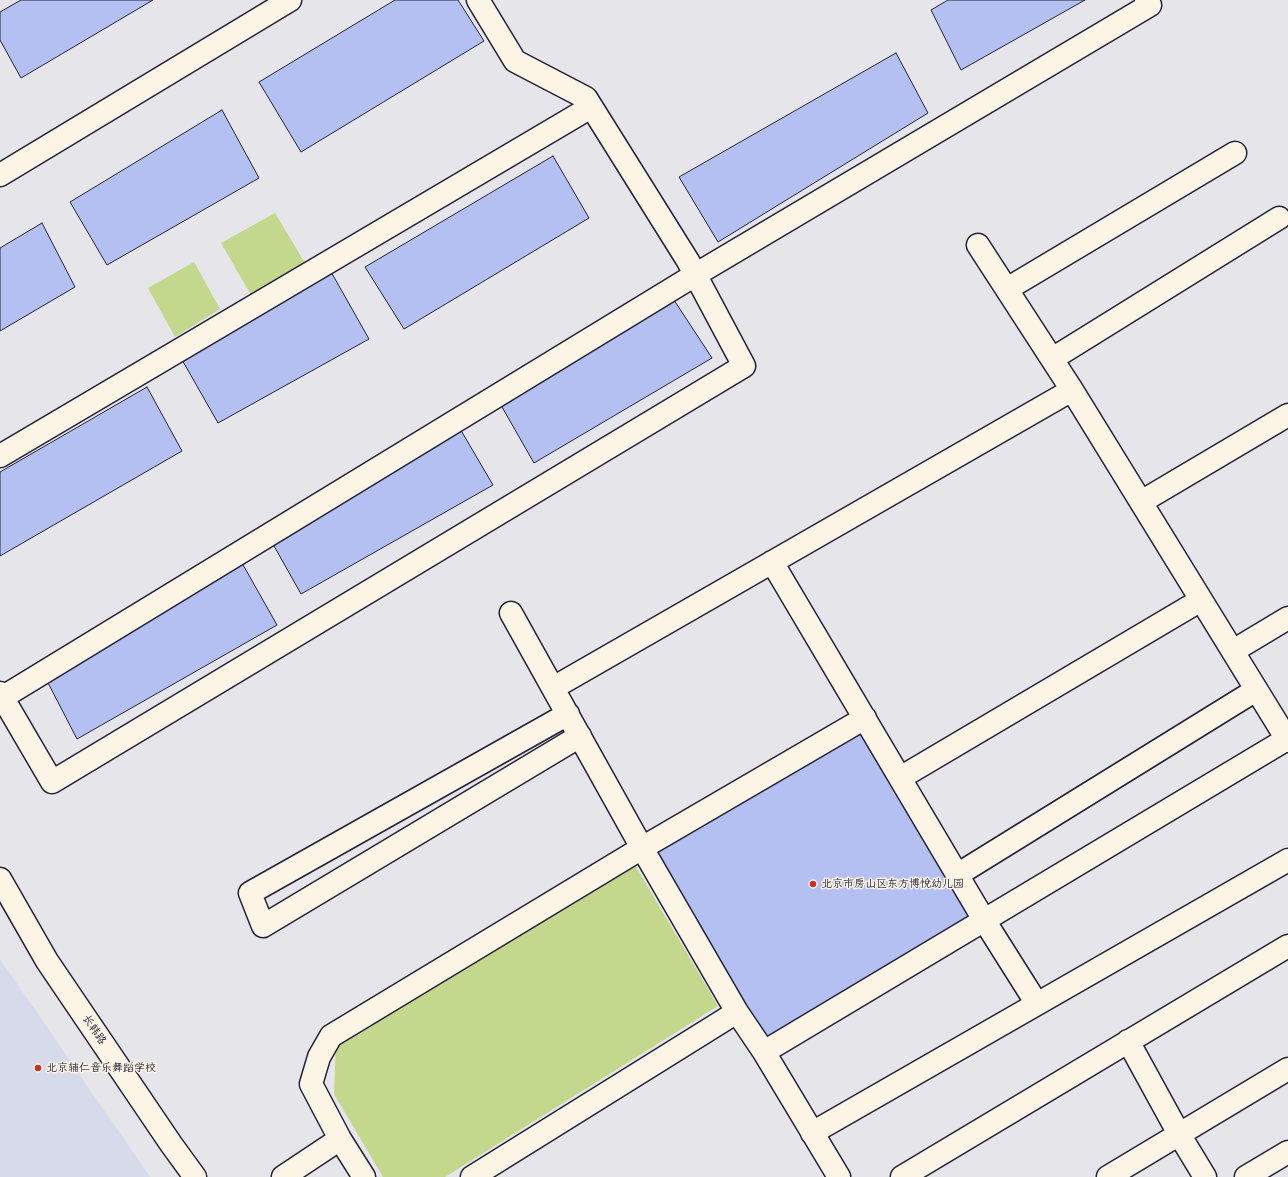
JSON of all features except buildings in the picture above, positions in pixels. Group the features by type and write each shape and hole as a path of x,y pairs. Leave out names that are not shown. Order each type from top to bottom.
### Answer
{"street":[{"path":"0,175 290,0"},
{"path":"478,0 515,61 586,98 688,261 695,275 744,366 52,782 1,695 695,275 1150,5 1146,0"},
{"path":"0,456 591,107"},
{"path":"1007,289 1235,153"},
{"path":"1052,359 1279,218"},
{"path":"764,1052 1287,740 1072,390 978,245"},
{"path":"553,688 1072,390"},
{"path":"1141,502 1288,415"},
{"path":"772,562 984,920 1036,1004"},
{"path":"900,778 1201,600"},
{"path":"511,613 642,848 737,1012 764,1052 839,1177"},
{"path":"1233,651 1288,618"},
{"path":"957,874 1256,690"},
{"path":"568,714 250,894 263,926 580,736"},
{"path":"364,1177 340,1139 311,1084 318,1057 331,1036 642,848 865,718"},
{"path":"812,1133 1288,860"},
{"name":"长韩路","path":"0,879 47,961 195,1177"},
{"path":"902,1177 1288,946"},
{"path":"472,1177 737,1012"},
{"path":"1128,1041 1179,1134 1205,1177"},
{"path":"1108,1177 1288,1069"},
{"path":"283,1177 340,1139"},
{"path":"1246,1177 1288,1152"}],"shaded area":[{"name":"北京辅仁音乐舞蹈学校","path":"0,959 150,1177 0,1177"}],"green space":[{"path":"275,213 305,263 251,295 221,243"},
{"path":"194,262 220,309 175,337 148,288"},
{"path":"635,865 718,1006 445,1177 383,1177 334,1094 336,1042"}],"place":[{"name":"北京市房山区东方博悦幼儿园","path":"813,884"},
{"name":"北京辅仁音乐舞蹈学校","path":"38,1068"}]}
